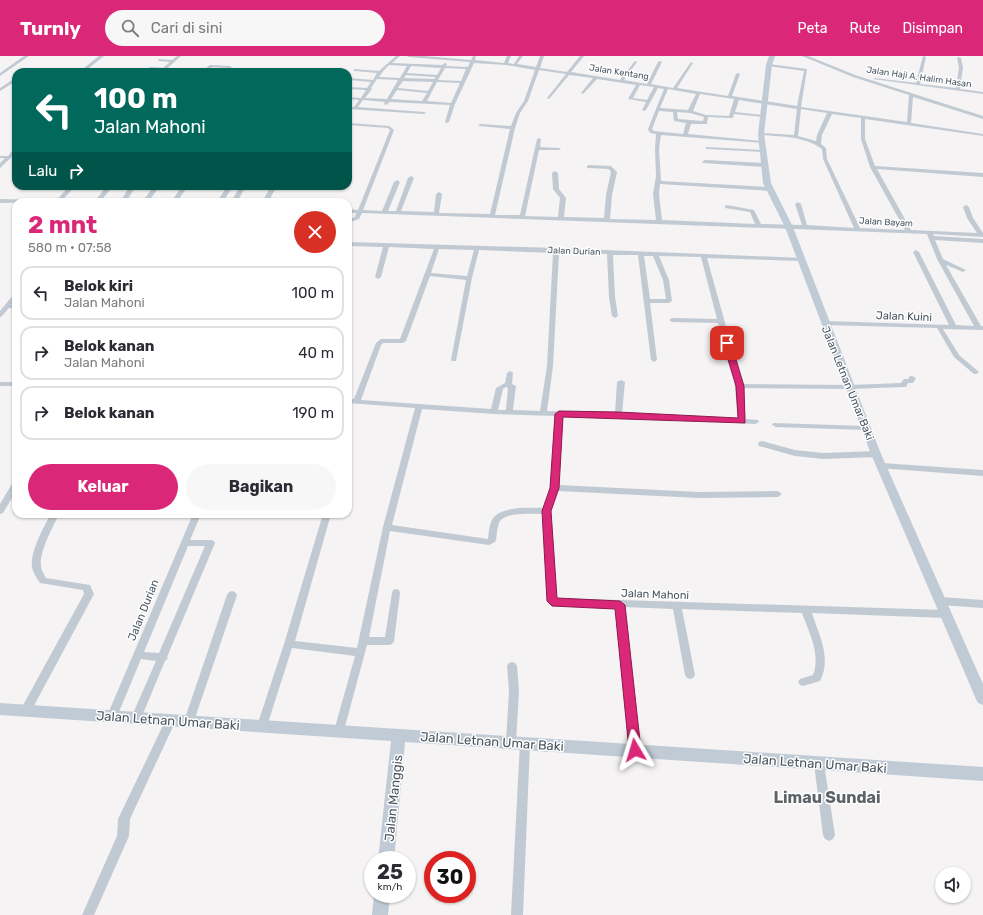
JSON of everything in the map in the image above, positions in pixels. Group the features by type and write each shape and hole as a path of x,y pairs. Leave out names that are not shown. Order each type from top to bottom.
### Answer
{"street":[{"path":"0,75 27,56"},
{"path":"87,68 102,56"},
{"path":"165,68 179,56"},
{"path":"355,108 370,89 380,72 398,56"},
{"name":"Jalan Kentang","path":"410,56 473,58 983,135"},
{"path":"506,64 509,56"},
{"path":"515,65 521,56"},
{"path":"492,217 518,113 526,101 542,56"},
{"path":"549,98 567,73 582,56"},
{"path":"804,56 821,60 854,76 983,118"},
{"path":"420,120 424,113 429,92 444,67 447,58"},
{"path":"447,122 453,104 473,58"},
{"path":"918,84 924,58"},
{"path":"958,90 961,67 959,58"},
{"path":"159,60 174,61"},
{"path":"771,60 806,70 797,118 796,137"},
{"name":"Jalan Letnan Umar Baki","path":"771,60 764,102 762,142 767,182 788,227 876,454 983,699"},
{"path":"621,81 635,62"},
{"path":"648,85 660,62"},
{"path":"674,89 691,63"},
{"path":"389,64 468,68"},
{"path":"382,110 410,65"},
{"path":"208,68 211,66 230,67"},
{"path":"355,70 380,72"},
{"path":"405,74 439,76"},
{"path":"730,97 738,74"},
{"name":"Jalan Haji A. Halim Hasan","path":"854,76 983,93"},
{"path":"583,93 596,77"},
{"path":"352,79 462,82"},
{"path":"7,81 12,81"},
{"path":"0,90 12,83"},
{"path":"639,84 630,99 648,101"},
{"path":"644,110 657,86"},
{"path":"352,88 370,89"},
{"path":"666,88 650,129 652,132 762,142"},
{"path":"395,89 429,92"},
{"path":"690,112 698,92"},
{"path":"909,124 911,95"},
{"path":"352,98 453,104"},
{"path":"657,109 690,112 706,116 727,118 731,117 737,98"},
{"path":"355,108 424,113"},
{"path":"675,111 676,120 705,123 706,116"},
{"path":"819,144 819,137 829,121 830,112"},
{"path":"733,113 763,116"},
{"path":"863,117 863,139 873,166 909,232"},
{"path":"885,128 886,121"},
{"path":"685,136 689,122"},
{"path":"352,124 386,127 392,130 360,212 356,219 352,220"},
{"path":"480,125 514,128"},
{"path":"659,133 657,149 659,176 656,194 659,222"},
{"path":"708,148 796,137 813,140 824,148 825,159 858,229"},
{"path":"522,218 539,139"},
{"path":"538,148 559,149"},
{"path":"0,166 12,154"},
{"path":"0,157 9,157"},
{"path":"705,162 765,165"},
{"path":"873,166 983,175"},
{"path":"589,167 611,168 614,172 609,195 607,220"},
{"path":"555,173 556,190 563,198 561,219"},
{"path":"398,213 411,178"},
{"path":"384,213 397,182"},
{"path":"658,182 770,189"},
{"path":"62,198 68,190"},
{"path":"100,198 107,190"},
{"path":"436,215 439,194"},
{"path":"0,201 12,201"},
{"path":"798,204 806,227"},
{"path":"727,207 752,210 759,226"},
{"path":"966,207 970,218 982,237"},
{"name":"Jalan Bayam","path":"352,211 858,229 909,232 930,235 982,237"},
{"path":"930,235 941,260 981,329"},
{"name":"Jalan Durian","path":"352,244 800,259"},
{"path":"378,277 386,246"},
{"path":"357,401 375,349 380,340 403,341 437,247"},
{"path":"454,360 468,278 477,248"},
{"path":"543,413 550,366 556,250"},
{"path":"610,252 612,297 615,316"},
{"path":"916,252 954,328"},
{"path":"641,254 654,360"},
{"path":"646,301 669,302 666,280 655,254"},
{"path":"704,256 740,386 742,421"},
{"path":"941,260 963,270"},
{"path":"427,274 468,278"},
{"path":"0,315 12,300"},
{"path":"7,306 12,307"},
{"path":"672,320 721,321"},
{"name":"Jalan Kuini","path":"824,323 981,329"},
{"path":"939,327 956,356 976,372"},
{"path":"508,385 510,373"},
{"path":"740,386 851,387 903,384 906,381 912,381 912,378"},
{"path":"618,415 621,382"},
{"path":"0,384 12,384"},
{"path":"508,385 512,386 509,412"},
{"path":"494,412 500,388 508,385"},
{"path":"352,401 494,412 618,415 755,422"},
{"path":"339,731 363,641 386,527 419,407"},
{"name":"Jalan Mahoni","path":"559,414 554,488 547,511 552,601 620,605 946,614"},
{"path":"776,425 866,428"},
{"path":"762,444 796,453 823,456 876,454"},
{"path":"882,466 983,473"},
{"path":"554,488 699,495 778,494"},
{"path":"0,511 12,491"},
{"path":"386,527 489,542 492,540 497,519 500,516 511,512 547,511"},
{"path":"26,710 89,594 87,587 43,581 38,574 36,566 38,552 53,518"},
{"name":"Jalan Durian","path":"112,716 195,518"},
{"path":"262,726 289,644 326,518"},
{"path":"136,718 211,543 184,543"},
{"path":"363,641 389,641 396,593"},
{"path":"189,721 232,595"},
{"path":"940,601 983,604"},
{"path":"620,605 635,750"},
{"path":"677,606 690,675"},
{"path":"803,682 818,678 822,667 806,610"},
{"path":"289,644 360,653"},
{"path":"138,655 163,658"},
{"path":"512,666 518,743 517,915"},
{"name":"Jalan Letnan Umar Baki","path":"0,709 983,774"},
{"path":"88,915 123,836 124,819 171,720"},
{"name":"Jalan Manggis","path":"387,851 400,735"},
{"path":"819,764 829,835"},
{"path":"380,915 381,903"}],"district":[{"name":"Limau Sundai","path":"827,797"}],"route":[{"path":"635,750 620,605 552,601 550,590 547,511 554,488 559,414 618,415 742,421 740,386 727,343"}]}
